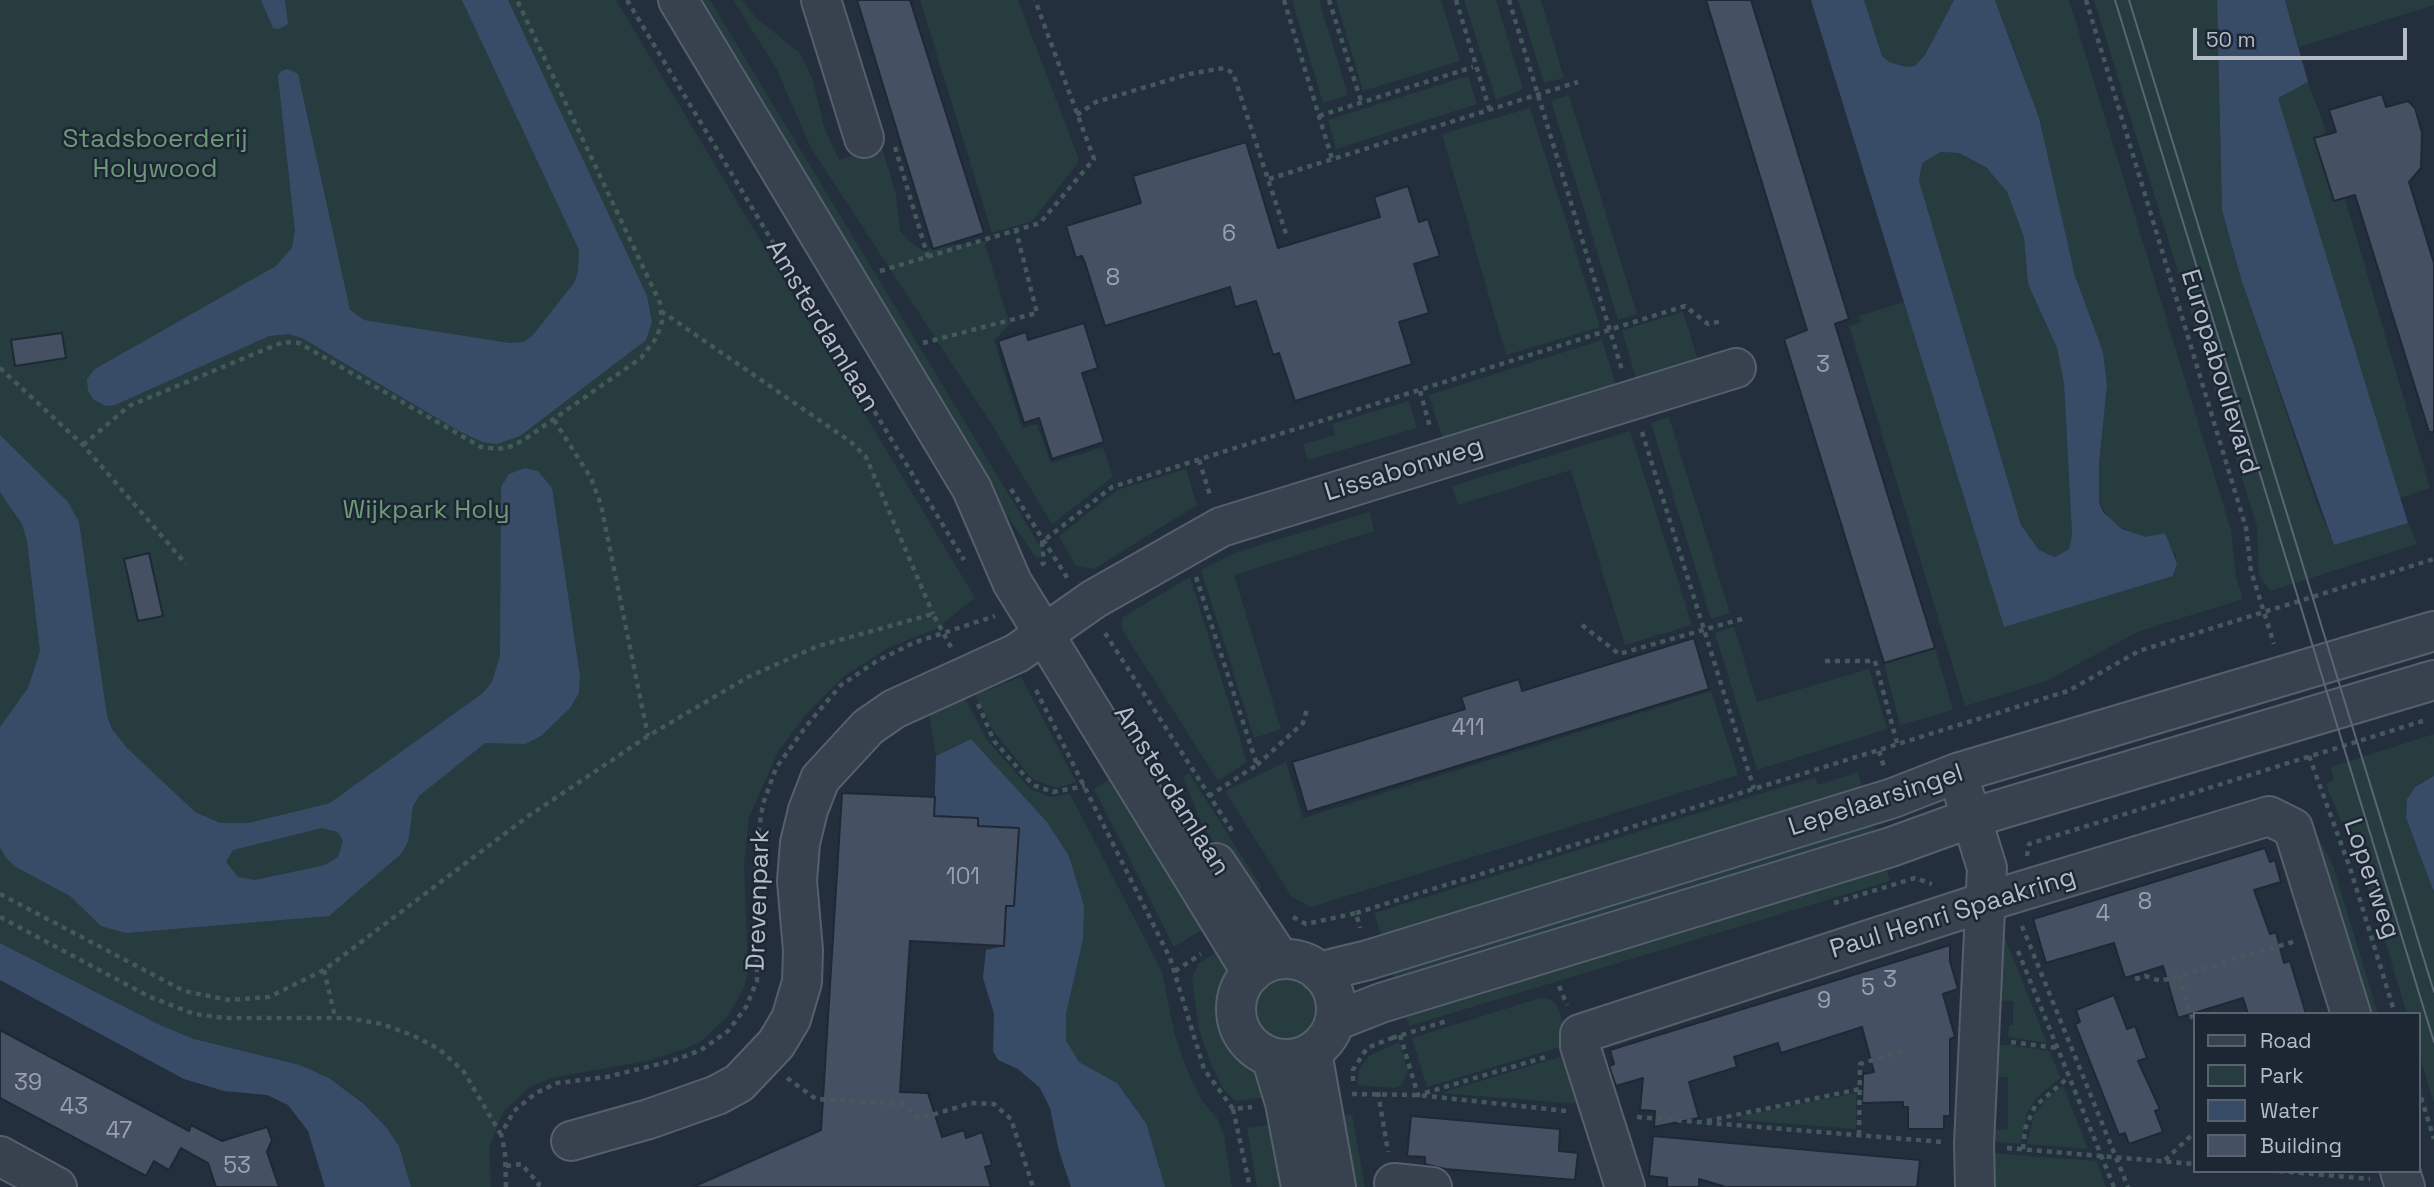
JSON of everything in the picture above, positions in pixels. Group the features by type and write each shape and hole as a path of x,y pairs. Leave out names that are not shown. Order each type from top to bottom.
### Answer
{"street":[{"name":"Amsterdamlaan","path":"678,0 990,486 1014,581 1054,628 1266,966"},
{"path":"821,0 864,138"},
{"name":"Lissabonweg","path":"1054,628 1196,539 1238,521 1736,368"},
{"name":"Drevenpark","path":"571,1140 649,1119 717,1095 739,1083 764,1060 791,1019 802,982 797,881 800,843 807,810 820,779 867,727 894,709 966,677 1054,628"},
{"name":"Lepelaarsingel","path":"1319,972 1368,960 1886,800 1957,773 2434,631"},
{"name":"Lepelaarsingel","path":"1335,1021 1381,1003 1891,847 1971,818 2434,680"},
{"path":"1957,773 1997,899 1978,1039 1975,1187"},
{"name":"Paul Henri Spaakring","path":"1580,1046 1580,1034 1997,899 2269,816 2293,828 2350,1012"},
{"path":"1271,1057 1292,1059 1312,1052 1327,1039 1335,1021 1334,994 1319,972 1301,961 1266,966 1238,995 1237,1020 1249,1043 1271,1057 1319,1098"},
{"path":"1580,1046 1625,1187"},
{"path":"1312,1052 1336,1187"},
{"path":"1301,1187 1319,1098"},
{"path":"0,1156 57,1187"},
{"path":"1394,1183 1432,1187"}],"path":[{"path":"83,445 129,406 283,342 299,344 481,447 513,446 640,358 657,337 662,321 653,287 517,0"},
{"name":"Amsterdamlaan","path":"626,0 965,562"},
{"path":"880,271 1040,223 1094,159 1035,0"},
{"path":"1284,0 1332,159"},
{"path":"1329,0 1361,101"},
{"path":"1456,0 1490,111"},
{"name":"Europaboulevard","path":"2086,0 2246,528 2251,571 2284,677"},
{"path":"1319,116 1473,66"},
{"path":"1077,115 1096,102 1189,74 1224,68 1233,73 1287,237"},
{"path":"1269,179 1578,82"},
{"path":"864,138 892,139 928,257"},
{"path":"923,343 1037,313 1016,231"},
{"path":"873,259 886,281"},
{"path":"1014,581 1112,487 1685,306 1708,324 1722,321"},
{"path":"660,311 851,442 866,457 933,614 966,677 994,741 1033,785 1054,792 1085,786"},
{"path":"917,333 930,355"},
{"path":"0,368 83,445 186,564"},
{"path":"554,420 591,478 601,505 648,736"},
{"name":"Amsterdamlaan","path":"990,486 1014,581 1209,796 1237,839"},
{"path":"1196,539 1196,576 1257,765"},
{"name":"Lepelaarsingel","path":"1242,929 1276,908 1306,924 1356,913 2068,691 2139,651 2434,559"},
{"name":"Amsterdamlaan","path":"1014,581 1054,628 1085,786 1175,971 1205,1069 1233,1110"},
{"name":"Drevenpark","path":"500,1134 514,1111 536,1093 556,1083 607,1077 675,1060 701,1050 728,1031 746,1007 757,981 756,846 763,804 776,768 807,725 841,685 877,661 944,632 1014,581"},
{"path":"0,894 184,991 229,1000 269,997 324,970 517,824 648,736 748,677 818,646 933,614"},
{"path":"1582,625 1619,654 1745,618"},
{"path":"1825,662 1875,662 1897,743"},
{"path":"1209,796 1257,765 1303,723 1307,709"},
{"name":"Loperweg","path":"2298,721 2350,871 2394,1012"},
{"path":"1997,899 2128,1187"},
{"path":"1356,913 1368,960"},
{"path":"0,917 148,996 194,1014 225,1018 335,1017 382,1024 439,1049 464,1072 500,1134 506,1166 506,1187"},
{"path":"1175,971 1242,929"},
{"path":"2135,979 2145,976 2161,981 2326,933"},
{"path":"2017,949 2114,1187"},
{"path":"324,970 335,1017"},
{"path":"2179,976 2192,1018"},
{"path":"1319,1098 1353,1070 1367,1048 1392,1038 1381,1003"},
{"path":"1400,1035 1418,1095"},
{"path":"1978,1039 2058,1048"},
{"path":"1418,1095 1580,1046"},
{"path":"1859,1135 1860,1064 1903,1051"},
{"path":"2023,1149 2025,1129 2035,1106 2044,1095 2069,1077"},
{"path":"1701,1122 1860,1089"},
{"path":"1250,1187 1233,1110 1378,1092 1601,1114 2192,1164"},
{"path":"1378,1092 1394,1183"},
{"path":"2420,1094 2434,1139"},
{"path":"816,1099 904,1104 919,1119 982,1101 1004,1110 1011,1119 1033,1187"},
{"path":"2164,1161 2192,1135"},
{"path":"506,1166 521,1164 539,1184 537,1187"},
{"path":"2307,1173 2403,1180"}],"green space":[{"name":"Wijkpark Holy","path":"0,0 616,0 975,598 936,629 890,647 844,676 807,713 778,752 749,817 744,864 748,971 744,988 728,1016 700,1042 684,1049 647,1061 556,1077 531,1086 503,1112 489,1148 491,1187 411,1187 399,1146 386,1127 363,1102 329,1078 300,1065 194,1039 162,1026 0,943"},
{"path":"694,0 710,0 1044,553 1037,559 997,501"},
{"path":"733,0 742,0 756,18 800,53 813,80 824,127 839,160 882,147 896,195 900,231 910,242 925,252 930,248 988,241 985,245 1010,324 994,340 1022,428 1037,424 1051,463 1103,447 1113,477 1052,524 994,428 811,148 776,68"},
{"path":"920,0 1018,0 1078,157 1078,163 1032,221 992,233"},
{"path":"1292,0 1319,0 1348,95 1323,103"},
{"path":"1336,0 1441,0 1460,61 1363,91"},
{"path":"1464,0 1496,0 1523,89 1496,100"},
{"path":"1518,0 1541,0 1564,78 1544,83"},
{"path":"1864,0 1954,0 1925,55 1915,66 1906,67 1889,62 1882,56"},
{"path":"1995,0 2069,0 2231,530 2236,576 2243,599 2137,632 2047,681 1965,706 1849,326 1861,322 1859,316 1904,302 2004,626 2173,576 2177,562 2175,553 2113,523 2099,503 2099,464 2107,385 2103,352 2075,276 2021,67"},
{"path":"2094,0 2217,0 2222,210 2242,282 2317,504 2334,545 2408,523 2417,544 2270,591 2259,575 2257,527"},
{"path":"2285,0 2434,0 2434,5 2299,47"},
{"path":"1468,76 1477,104 1336,149 1328,120"},
{"path":"2308,82 2322,120 2430,488 2400,498 2277,97"},
{"path":"1569,95 1637,314 1618,320 1551,101"},
{"path":"1530,108 1600,327 1506,355 1442,134"},
{"path":"1941,152 1959,153 1986,167 2007,192 2024,237 2028,284 2057,348 2064,383 2072,535 2069,549 2055,557 2039,550 2021,525 1919,181 1922,163"},
{"path":"1683,312 1699,363 1637,382 1622,330"},
{"path":"1602,340 1616,386 1444,442 1429,395"},
{"path":"1409,401 1417,428 1308,460 1303,444 1335,435 1332,424"},
{"path":"1669,417 1730,613 1711,619 1651,423"},
{"path":"1630,431 1692,625 1625,645 1571,470 1458,505 1452,486"},
{"path":"1186,469 1197,505 1094,569 1076,566 1059,536 1117,490"},
{"path":"1370,512 1374,531 1234,575 1281,729 1254,738 1201,570 1237,552"},
{"path":"1190,577 1247,762 1218,781 1121,628 1123,617"},
{"path":"1734,627 1757,702 1869,669 1887,729 1757,770 1715,633"},
{"path":"1935,648 1953,710 1900,725 1884,663"},
{"path":"1021,677 1076,782 1057,788 1032,779 993,730 975,695"},
{"path":"1711,691 1738,775 1311,907 1291,896 1225,791 1286,762 1303,818"},
{"path":"965,698 987,740 1030,789 1050,797 1070,794 1162,972 1175,1036 1190,1077 1203,1102 1217,1118 1224,1135 1232,1187 1165,1187 1146,1123 1117,1083 1079,1062 1066,1040 1066,1014 1083,940 1069,856 1047,822 971,739 936,756 929,713"},
{"path":"2434,734 2434,776 2415,787 2407,799 2406,818 2434,892 2434,1103 2420,1058 2420,1012 2406,1012 2373,901 2326,784 2334,780 2331,767"},
{"path":"1858,772 1865,796 1384,944 1374,913 1815,777 1818,785"},
{"path":"1189,773 1262,888 1248,897 1201,822 1183,777"},
{"path":"1113,777 1210,925 1174,947 1094,789"},
{"path":"1870,813 1878,842 1397,990 1389,961"},
{"path":"2308,819 2333,865 2377,1012 2359,1012"},
{"path":"1883,858 1890,881 1409,1026 1403,1006"},
{"path":"1999,923 2047,1043 2008,1037 2009,1025 2013,1025 2013,1001 1988,1000"},
{"path":"1222,948 1231,970 1222,1000 1226,1033 1238,1052 1263,1072 1275,1096 1235,1101 1224,1090 1211,1064 1199,1029 1192,979 1198,964"},
{"path":"1280,978 1292,978 1308,987 1315,997 1315,1021 1308,1031 1292,1040 1280,1040 1269,1035 1260,1026 1255,1015 1255,1003 1260,992 1269,983"},
{"path":"1540,998 1550,999 1557,1005 1570,1044 1427,1087 1412,1038"},
{"path":"1399,1042 1408,1072 1401,1085 1395,1088 1357,1085 1359,1070 1369,1056"},
{"path":"1988,1045 2011,1045 2049,1051 2061,1078 2038,1096 2027,1113 2020,1144 1988,1141 1988,1130 2008,1129 2008,1077 1988,1077"},
{"path":"1563,1056 1579,1104 1441,1093"},
{"path":"2063,1086 2088,1149 2027,1144 2034,1115 2049,1096"},
{"path":"1856,1094 1856,1129 1740,1120 1741,1116"},
{"path":"1352,1114 1365,1187 1343,1187 1331,1116"},
{"path":"1280,1123 1291,1187 1257,1187 1247,1128"},
{"path":"1989,1153 2097,1161 2106,1187 1990,1187"}],"water":[{"path":"261,0 285,0 288,24 279,29 273,28"},
{"path":"462,0 508,0 647,296 652,322 646,340 520,436 497,444 482,442 459,431 302,338 289,334 269,336 115,405 106,406 94,400 88,391 87,379 95,369 276,266 292,248 295,231 278,76 281,71 288,69 298,74 350,310 364,320 509,343 524,342 533,335 574,283 578,272 579,250"},
{"path":"1811,0 1864,0 1882,56 1889,62 1906,67 1915,66 1925,55 1954,0 1995,0 2039,118 2075,276 2103,352 2107,385 2099,464 2099,503 2103,512 2122,529 2146,537 2165,533 2177,563 2173,576 2004,627","holes":["1941,152 1959,153 1986,167 2007,192 2024,237 2028,284 2057,348 2064,383 2072,535 2069,549 2055,557 2039,550 2021,525 1919,181 1922,163"]},
{"path":"2217,0 2285,0 2308,82 2278,98 2408,523 2334,545 2242,282 2222,210"},
{"path":"0,435 68,502 79,522 107,716 112,729 127,748 195,812 220,823 249,823 330,803 483,693 492,682 500,656 501,487 509,474 525,468 538,471 552,488 580,676 579,693 570,708 541,736 525,744 485,743 419,796 413,806 408,842 401,854 329,916 126,933 101,926 70,896 16,867 6,858 0,847 0,727 28,688 40,651 27,541 22,524 0,492","holes":["322,828 338,832 343,841 338,857 325,865 255,880 238,877 226,862 233,850"]},
{"path":"971,739 1047,822 1069,856 1084,906 1083,940 1066,1014 1066,1040 1079,1062 1117,1083 1146,1123 1165,1187 1071,1187 1059,1151 1050,1108 1040,1088 1018,1069 998,1060 993,1051 994,1014 983,978 986,950 1004,946 1006,906 1014,906 1018,828 978,826 978,818 934,823 936,756"},
{"path":"2434,776 2434,892 2406,818 2407,799 2415,787"},
{"path":"0,943 162,1026 194,1039 300,1065 329,1078 363,1103 386,1127 399,1146 411,1187 325,1187 308,1131 288,1105 267,1095 224,1091 184,1079 0,980"}],"building":[{"path":"857,0 910,0 984,233 933,249"},
{"path":"1706,0 1751,0 1849,319 1835,324 1935,648 1884,663 1784,339 1807,330"},
{"path":"2382,94 2386,107 2408,101 2415,108 2422,133 2421,168 2409,182 2434,263 2434,432 2429,432 2355,195 2334,201 2314,138 2336,132 2329,110"},
{"path":"1246,142 1278,248 1380,217 1374,197 1408,186 1419,222 1428,219 1440,256 1414,264 1429,313 1399,322 1412,364 1295,401 1279,353 1273,355 1256,301 1235,307 1230,287 1105,326 1085,263 1082,256 1076,258 1066,226 1141,203 1133,176"},
{"path":"1084,323 1098,368 1082,373 1104,442 1052,459 1039,418 1024,423 998,341 1026,332 1028,340"},
{"path":"62,333 66,358 15,366 11,340"},
{"path":"149,553 163,616 138,621 124,559"},
{"path":"1694,638 1709,689 1307,812 1292,762 1465,709 1461,697 1519,679 1522,691"},
{"path":"842,793 935,797 934,816 978,818 978,826 1019,828 1014,906 1006,906 1004,946 910,941 900,1092 928,1093 942,1137 964,1130 966,1138 982,1132 992,1165 985,1167 991,1187 693,1187 821,1130"},
{"path":"2265,848 2270,862 2275,860 2281,882 2254,890 2270,934 2276,932 2284,963 2290,961 2305,1012 2247,1012 2243,998 2178,1018 2163,966 2125,978 2114,943 2046,963 2033,919"},
{"path":"1950,945 1950,961 1958,989 1943,994 1955,1037 1950,1039 1950,1116 1944,1116 1944,1129 1908,1129 1908,1107 1903,1107 1903,1102 1862,1103 1863,1074 1874,1072 1862,1027 1781,1053 1778,1043 1734,1057 1737,1067 1689,1082 1699,1118 1654,1127 1655,1111 1640,1110 1643,1078 1616,1086 1609,1066 1614,1064 1610,1050"},
{"path":"2114,995 2127,1029 2135,1026 2147,1058 2138,1061 2160,1109 2155,1111 2163,1132 2129,1144 2125,1133 2119,1135 2075,1024 2080,1022 2076,1010"},
{"path":"0,1030 189,1131 191,1125 222,1141 267,1127 272,1140 267,1152 279,1187 216,1187 208,1163 181,1148 169,1170 154,1161 146,1176 0,1098"},
{"path":"1411,1116 1560,1129 1559,1151 1578,1153 1575,1180 1445,1169 1425,1164 1425,1157 1407,1156"},
{"path":"1653,1136 1920,1160 1917,1187 1726,1187 1699,1179 1699,1187 1667,1187 1667,1178 1649,1176"}],"tram line":[{"path":"2115,0 2434,1042"},
{"path":"2129,0 2434,992"}],"park label":[{"name":"Stadsboerderij Holywood","path":"155,155"}]}
